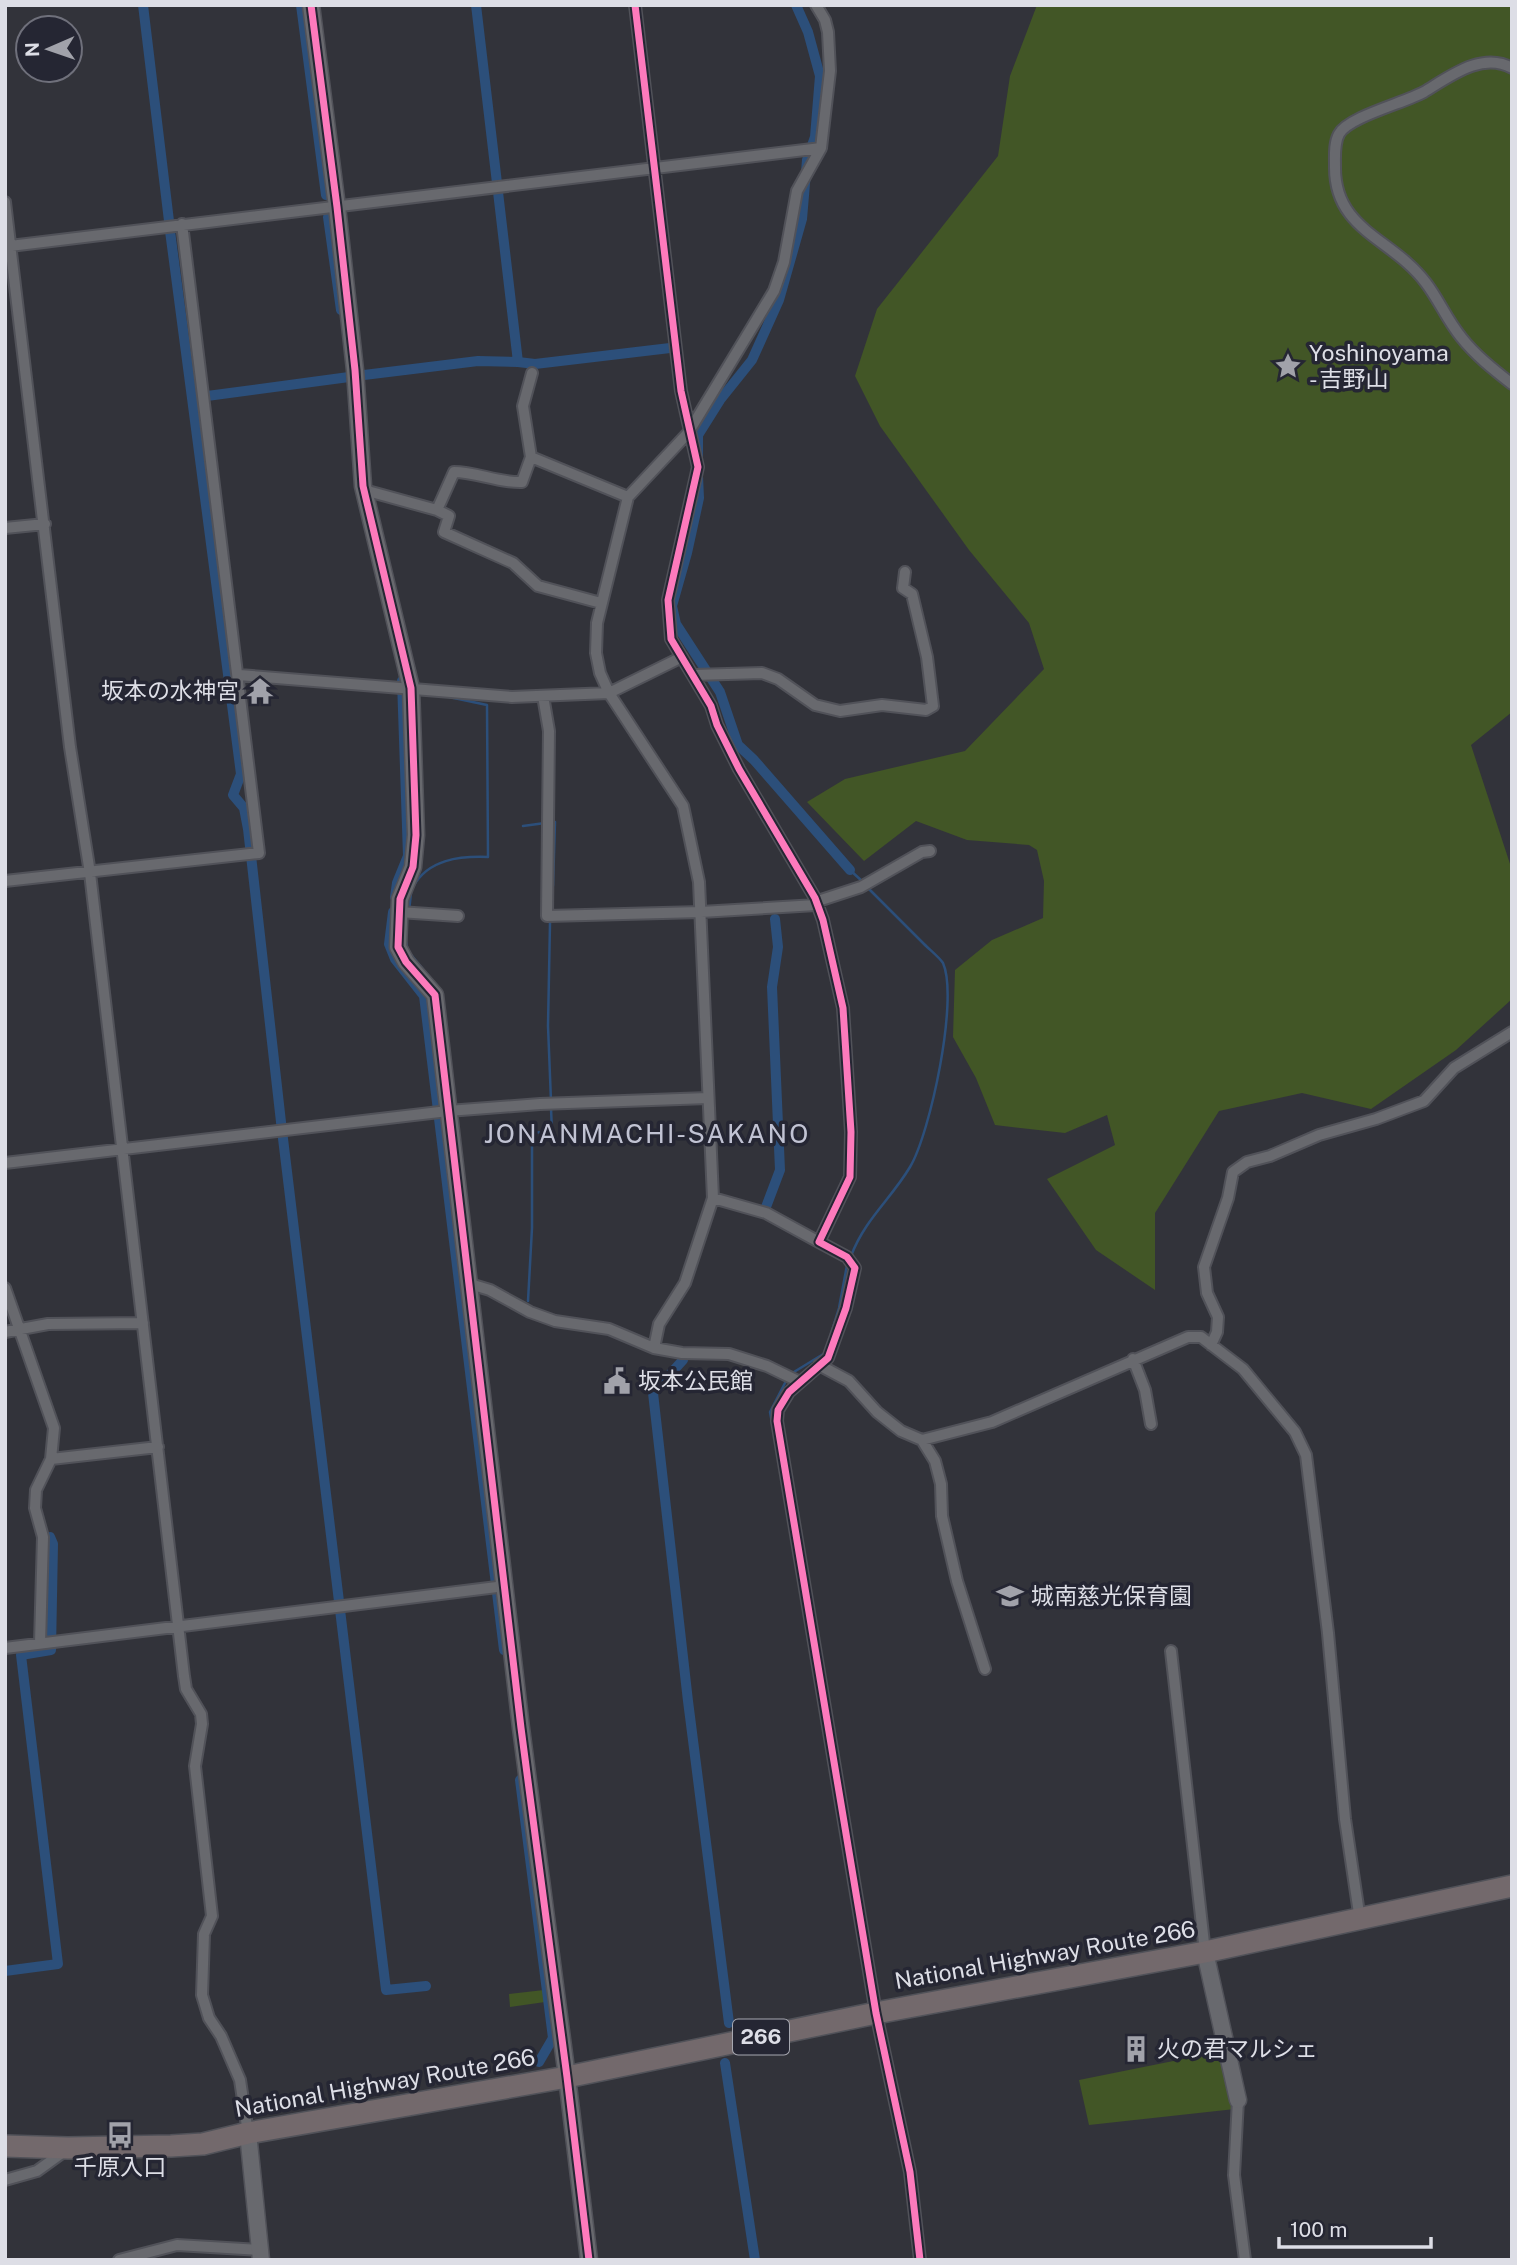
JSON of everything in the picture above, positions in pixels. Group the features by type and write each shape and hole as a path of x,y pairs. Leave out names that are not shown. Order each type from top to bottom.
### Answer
{"highway":[{"name":"National Highway Route 266","path":"5,2146 68,2148 203,2144 248,2133 567,2077 876,2013 1205,1952 1512,1886"}],"street":[{"path":"311,5 355,370 364,490 411,688 416,835 413,867 400,899 398,947 406,962 435,995 521,1728 589,2260"},
{"path":"635,5 681,391 688,433 698,467 668,600 669,631 711,706 738,769 790,853 823,920 843,1009 851,1132 850,1177 819,1242"},
{"path":"654,1348 659,1324 685,1283 713,1198 699,882 683,806 609,693 600,673 596,653 597,623 628,497 688,433 774,291 784,261 797,191 821,148 830,71 828,32 825,20 816,5"},
{"path":"1512,68 1488,62 1466,68 1407,101 1346,125 1338,135 1335,148 1335,190 1350,216 1406,261 1425,282 1461,337 1487,364 1512,384"},
{"path":"10,246 821,148"},
{"path":"5,202 70,747 90,873 178,1628 187,1689 201,1714 202,1724 195,1766 212,1916 204,1934 202,1995 209,2018 221,2036 240,2080 261,2255 177,2245 119,2260"},
{"path":"5,881 259,853 183,224"},
{"path":"437,510 454,472 498,482 522,482 531,457 523,406 532,373"},
{"path":"531,457 628,497"},
{"path":"364,490 437,510 449,516 444,531 513,563 538,586 601,603"},
{"path":"5,528 45,524"},
{"path":"693,675 762,673 778,679 815,705 840,711 882,705 926,710 933,706 927,657 912,594 903,588 905,572"},
{"path":"239,675 512,697 544,696 609,693 682,657"},
{"path":"544,696 549,730 547,916 701,912 816,904 861,887 922,852 930,851"},
{"path":"399,912 458,916"},
{"path":"1211,1345 1217,1332 1218,1317 1207,1293 1204,1267 1228,1198 1233,1172 1247,1162 1270,1156 1319,1135 1377,1119 1423,1101 1454,1068 1512,1032"},
{"path":"5,1163 121,1147 448,1111 540,1104 708,1098"},
{"path":"713,1198 766,1213 847,1257 855,1268 846,1308 828,1358 789,1392 778,1410 777,1421 876,2013 909,2172 920,2260"},
{"path":"470,1284 490,1290 530,1312 555,1321 608,1329 654,1348 682,1353 729,1354 767,1366 800,1381"},
{"path":"5,1288 54,1428 51,1459 36,1490 35,1508 43,1536 40,1643"},
{"path":"5,1332 48,1324 142,1323"},
{"path":"922,1440 992,1422 1188,1337 1201,1337 1242,1369 1295,1432 1306,1455 1328,1633 1345,1819 1360,1920"},
{"path":"1133,1359 1145,1390 1151,1424"},
{"path":"819,1365 849,1381 877,1412 901,1431 922,1440 934,1461 942,1484 942,1516 957,1581 985,1669"},
{"path":"51,1459 159,1447"},
{"path":"5,1648 505,1586"},
{"path":"1171,1651 1205,1952 1238,2100 1234,2175 1245,2260"},
{"path":"5,2180 37,2171 68,2148"}],"green space":[{"path":"1037,5 1512,5 1512,712 1471,745 1512,870 1512,999 1456,1050 1371,1109 1302,1093 1219,1111 1155,1213 1155,1290 1096,1250 1047,1179 1115,1145 1107,1115 1065,1133 995,1125 976,1078 953,1037 955,970 992,940 1043,918 1044,881 1037,850 1029,845 967,840 916,821 864,861 807,802 845,779 965,751 1044,669 1029,623 969,550 880,426 855,376 877,309 998,156 1010,76"},
{"path":"544,1990 545,2002 510,2007 509,1994"},
{"path":"1223,2051 1235,2109 1089,2125 1079,2080"}],"waterway":[{"path":"143,5 169,221"},
{"path":"301,5 326,195"},
{"path":"476,5 497,183"},
{"path":"698,457 698,435 720,400 752,360 779,300 802,219 807,160 815,137 820,76 808,32 796,5"},
{"path":"364,375 478,361 518,362 498,192"},
{"path":"328,217 341,310"},
{"path":"170,231 192,398 349,377"},
{"path":"518,362 535,364 670,348"},
{"path":"192,398 241,774 233,795 244,808 248,829 386,1990 426,1986"},
{"path":"698,476 699,498 672,606 676,624 720,692 738,745 850,870"},
{"path":"395,897 397,883 408,856 402,681"},
{"path":"413,887 427,870 436,865 467,857 488,857 487,705 449,697"},
{"path":"552,823 555,822 553,886"},
{"path":"523,826 545,823"},
{"path":"850,870 863,882"},
{"path":"851,1256 863,1231 903,1178 918,1150 940,1066 947,1005 947,981 943,963 867,887"},
{"path":"409,911 411,893"},
{"path":"393,912 389,944 395,959 424,996 504,1650"},
{"path":"766,1207 780,1170 772,987 778,947 775,919"},
{"path":"550,923 548,1026 551,1101"},
{"path":"406,942 408,951 431,979"},
{"path":"528,1301 532,1228 532,1132 552,1133 551,1108"},
{"path":"830,1337 847,1265"},
{"path":"789,1375 825,1353"},
{"path":"683,1360 653,1393 688,1701 729,2023"},
{"path":"772,1423 770,1412 786,1381"},
{"path":"5,1971 58,1964 21,1655 51,1650 53,1544 50,1537"},
{"path":"817,1691 854,1913"},
{"path":"520,1780 553,2038 539,2062"},
{"path":"725,2063 755,2260"}],"cycle path":[{"path":"311,5 355,370 363,486 411,688 416,835 413,867 400,899 398,947 406,962 435,995 521,1728 589,2260"},
{"path":"635,5 681,391 698,467 668,600 671,639 711,706 717,725 739,769 815,898 823,920 843,1008 851,1132 850,1177 819,1242 847,1257 855,1268 846,1308 828,1358 789,1392 778,1410 777,1421 876,2013 910,2172 920,2260"}],"place":[{"name":"Yoshinoyama - 吉野山","path":"1288,366"},
{"name":"坂本の水神宮","path":"260,691"},
{"name":"坂本公民館","path":"617,1381"},
{"name":"城南慈光保育園","path":"1010,1596"},
{"name":"火の君マルシェ","path":"1136,2049"},
{"name":"千原入口","path":"120,2135"}],"district":[{"name":"JONANMACHI-SAKANO","path":"647,1134"}]}
